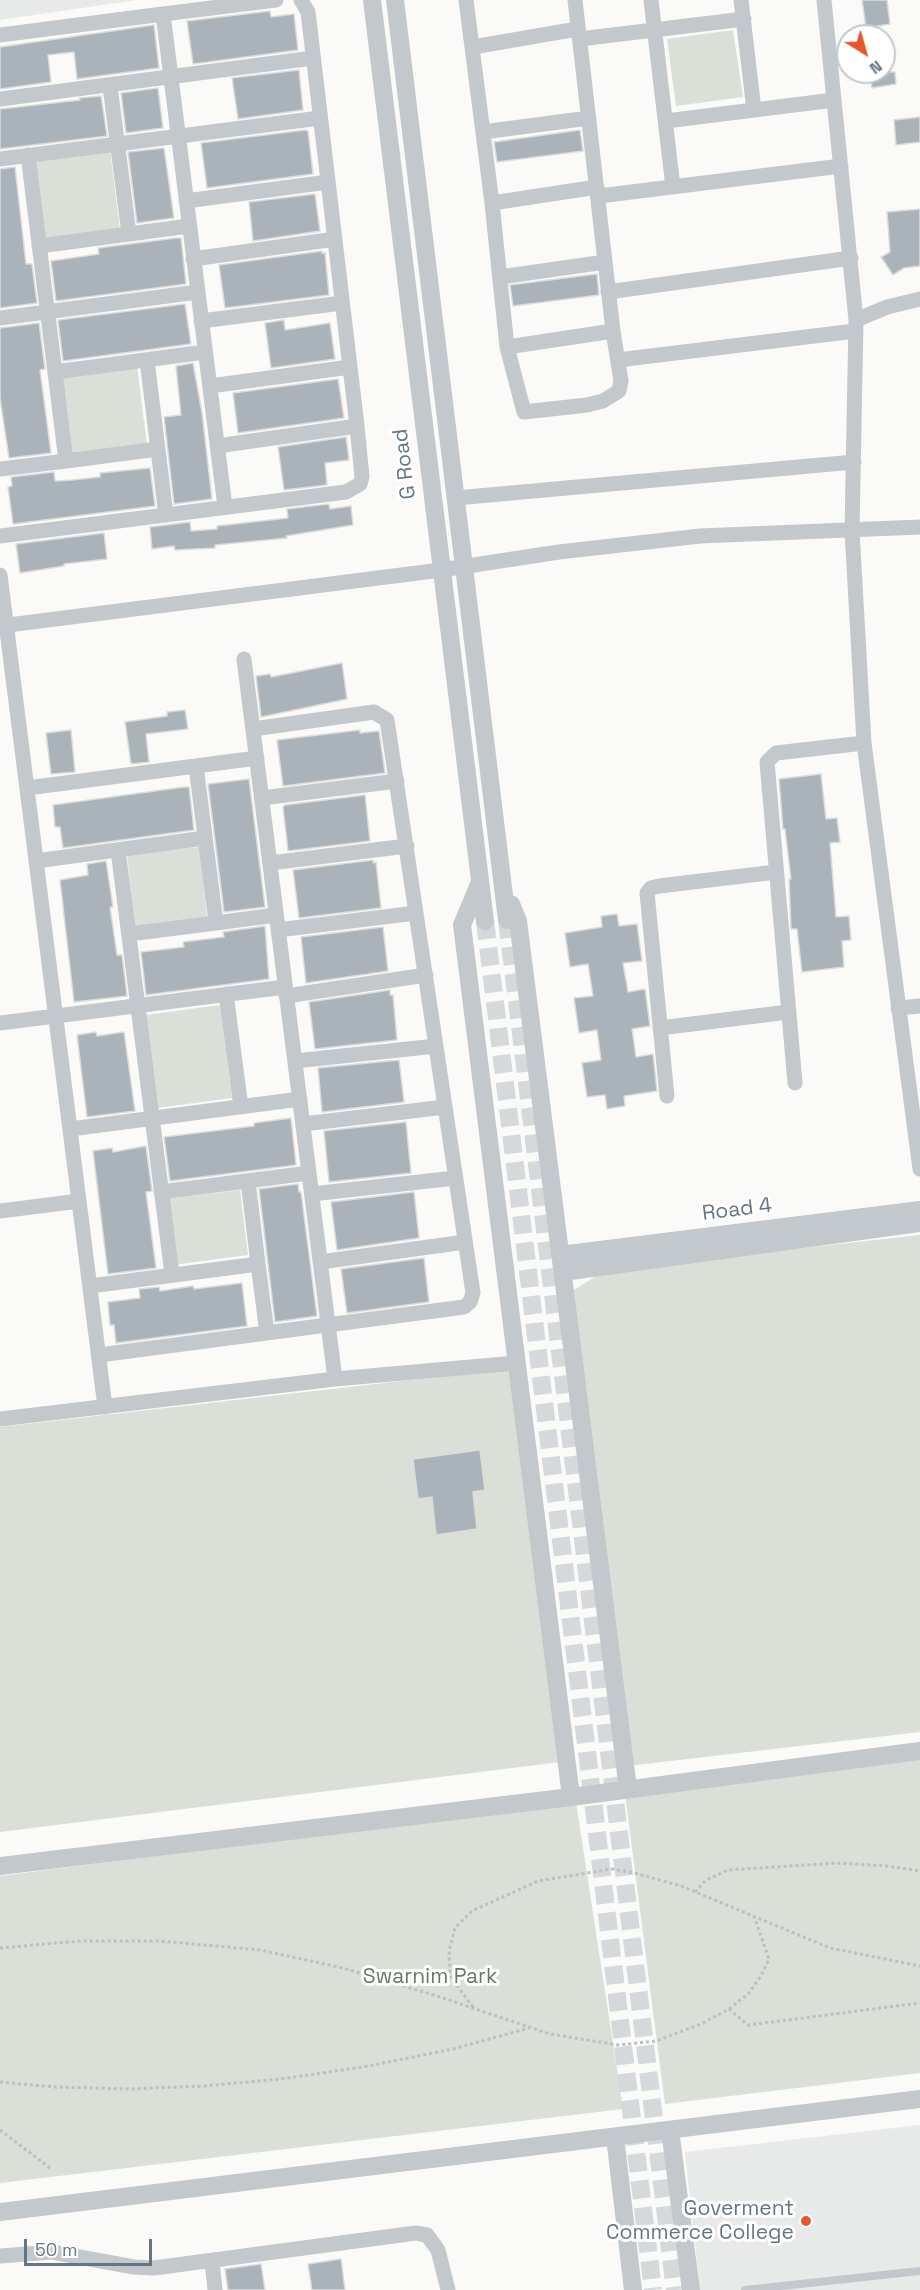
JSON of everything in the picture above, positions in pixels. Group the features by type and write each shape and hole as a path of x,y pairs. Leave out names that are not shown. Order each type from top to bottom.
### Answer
{"street":[{"path":"0,35 276,0"},
{"path":"0,536 346,492 360,484 362,477 357,426 308,12 305,3 301,0"},
{"name":"G Road","path":"372,0 485,921"},
{"path":"395,0 507,920"},
{"path":"466,0 492,203 507,347 524,412 587,405 613,397 620,391 621,381 608,292 575,0"},
{"path":"651,0 674,186"},
{"path":"741,0 754,110"},
{"path":"824,0 856,326 852,531 864,743 920,1169"},
{"path":"163,14 225,507"},
{"path":"473,46 579,34 655,30 744,19"},
{"path":"0,99 313,58"},
{"path":"111,86 129,234"},
{"path":"666,121 834,100"},
{"path":"0,159 118,142 320,118"},
{"path":"483,132 590,118"},
{"path":"28,155 66,461"},
{"path":"492,203 598,191 674,186 841,166"},
{"path":"186,201 328,182"},
{"path":"39,246 189,226"},
{"path":"193,259 334,239"},
{"path":"608,292 850,258"},
{"path":"500,277 605,262"},
{"path":"0,318 198,292"},
{"path":"618,360 856,326 887,307 920,299"},
{"path":"201,321 342,303"},
{"path":"507,347 613,331"},
{"path":"55,372 205,352"},
{"path":"147,360 166,515"},
{"path":"210,386 350,367"},
{"path":"217,447 357,426"},
{"path":"0,469 158,449"},
{"path":"456,498 854,462"},
{"path":"3,625 441,570 559,552 700,536 920,527"},
{"path":"0,575 3,625 27,788 105,1407"},
{"path":"244,659 335,1379"},
{"path":"99,1355 464,1306 470,1302 474,1293 387,720 374,712 253,729"},
{"path":"795,1083 766,769 770,757 776,753 864,743"},
{"path":"27,788 256,758"},
{"path":"196,766 216,923"},
{"path":"262,798 397,781"},
{"path":"36,861 205,838"},
{"path":"270,863 406,846"},
{"path":"118,850 172,1274"},
{"path":"667,1096 646,893 651,888 659,886 776,872"},
{"path":"480,881 462,925 571,1797"},
{"path":"502,883 518,921 628,1790"},
{"path":"129,934 216,923 277,922 416,913"},
{"path":"0,1023 226,994 286,991 426,975"},
{"path":"226,994 241,1107"},
{"path":"898,1008 920,1006"},
{"path":"660,1028 788,1012"},
{"path":"295,1061 436,1046"},
{"path":"70,1129 300,1099"},
{"path":"303,1125 445,1107"},
{"path":"161,1192 309,1173"},
{"path":"312,1194 455,1178"},
{"path":"248,1181 267,1333"},
{"path":"0,1211 79,1201"},
{"name":"Road 4","path":"561,1263 920,1210"},
{"name":"Road 4","path":"561,1263 920,1223"},
{"path":"320,1262 465,1242"},
{"path":"90,1286 258,1264"},
{"path":"0,1419 335,1379 516,1363"},
{"path":"0,1866 628,1790 920,1751"},
{"path":"0,2212 920,2099"},
{"path":"670,2130 691,2290"},
{"path":"615,2137 633,2290"},
{"path":"0,2256 52,2252 134,2267 154,2268 416,2233 427,2235 438,2250 448,2290"},
{"path":"212,2261 215,2290"}],"lane":[{"path":"745,2290 920,2271"}],"path":[{"path":"696,1892 706,1880 728,1870 837,1863 887,1866 920,1871"},
{"path":"475,2009 450,1976 449,1951 455,1928 472,1911 538,1881 612,1869 635,1873 696,1892 830,1948 920,1966"},
{"path":"0,1948 79,1941 159,1941 260,1950 343,1968 549,2034 618,2045 656,2041 701,2024 729,2009 749,1992 761,1976 769,1959 754,1916"},
{"path":"729,2009 748,2025 920,2003"},
{"path":"0,2082 55,2087 129,2088 204,2086 281,2079 363,2067 453,2049 531,2028"},
{"path":"0,2130 50,2168"}],"shaded area":[{"path":"0,0 137,0 0,20"},
{"name":"Goverment Commerce College","path":"920,2125 920,2290 700,2290 685,2152"}],"green space":[{"path":"733,30 743,97 676,106 667,39"},
{"path":"110,150 120,230 44,240 34,160"},
{"path":"137,366 147,445 72,455 62,376"},
{"path":"200,847 207,919 134,926 127,854"},
{"path":"220,1005 232,1098 157,1108 145,1015"},
{"path":"240,1190 248,1255 173,1265 166,1199"},
{"path":"920,1235 920,1732 627,1766 561,1298 606,1270"},
{"path":"524,1367 568,1761 0,1832 0,1427"},
{"path":"920,1758 920,2073 665,2104 625,1794"},
{"name":"Swarnim Park","path":"576,1802 623,2109 0,2183 0,1876"}],"building":[{"path":"862,0 887,0 890,24 865,24"},
{"path":"270,11 271,17 294,14 298,50 193,64 187,21"},
{"path":"154,25 159,68 77,79 74,52 48,55 51,82 0,89 0,47"},
{"path":"299,70 303,110 238,119 232,78"},
{"path":"872,84 896,84 872,88"},
{"path":"158,88 163,128 126,133 121,93"},
{"path":"101,96 107,136 0,149 0,109"},
{"path":"920,117 920,142 896,145 894,120"},
{"path":"580,130 583,151 497,162 494,142"},
{"path":"308,131 313,174 207,188 201,143"},
{"path":"164,148 174,218 137,223 128,152"},
{"path":"15,167 26,264 32,264 37,303 0,308 0,169"},
{"path":"315,194 320,231 253,241 249,202"},
{"path":"920,209 920,266 904,268 893,275 881,257 890,252 887,212"},
{"path":"181,238 186,284 56,301 51,261 99,254 98,248"},
{"path":"322,251 325,253 329,295 225,308 219,265"},
{"path":"597,274 599,295 513,306 510,285"},
{"path":"185,304 191,344 63,361 58,320"},
{"path":"284,320 285,330 330,323 335,359 271,368 265,323"},
{"path":"39,323 45,369 40,370 51,453 9,458 0,398 0,328"},
{"path":"193,363 202,413 212,499 174,504 164,417 181,415 176,366"},
{"path":"338,379 344,418 238,433 233,393"},
{"path":"346,437 349,460 325,463 327,485 284,490 278,447"},
{"path":"150,468 155,506 13,524 8,487 12,486 11,477 54,472 55,481 72,480 100,477 100,473"},
{"path":"329,504 330,509 351,506 353,525 286,536 287,538 215,545 215,548 175,550 174,546 152,549 150,527 190,522 191,531 217,529 217,526 288,518 287,509"},
{"path":"104,533 107,559 64,564 64,566 20,573 16,544"},
{"path":"342,663 347,699 261,717 256,676 270,674 271,677"},
{"path":"185,710 188,729 146,734 149,762 131,764 125,722 167,716 167,712"},
{"path":"71,730 75,772 51,774 46,733"},
{"path":"360,730 360,733 379,731 385,773 283,786 277,740"},
{"path":"821,774 826,819 837,818 840,842 830,843 836,917 849,916 851,940 842,941 844,967 802,972 797,929 791,929 789,879 791,879 785,829 783,829 779,779"},
{"path":"249,779 265,907 224,912 208,784"},
{"path":"189,787 194,830 63,848 60,827 55,827 53,805"},
{"path":"365,795 370,841 288,851 283,807 285,805"},
{"path":"373,860 373,863 376,862 381,908 299,918 293,870"},
{"path":"106,861 117,955 122,955 127,996 74,1002 60,880 88,875 87,864"},
{"path":"617,914 619,926 637,924 642,961 623,963 628,992 645,989 650,1026 632,1029 636,1057 653,1054 657,1091 624,1096 625,1106 607,1109 605,1095 587,1097 582,1063 601,1060 597,1030 579,1033 574,998 593,996 588,964 570,967 565,933 602,927 601,916"},
{"path":"265,926 269,979 146,995 141,952 184,947 183,942 224,937 223,932"},
{"path":"383,927 388,971 306,983 301,937"},
{"path":"390,990 390,995 393,995 397,1040 315,1049 309,1002"},
{"path":"96,1032 97,1036 124,1032 135,1111 87,1117 77,1035"},
{"path":"399,1060 404,1102 322,1112 318,1068"},
{"path":"291,1118 296,1165 170,1181 164,1137 254,1126 254,1123"},
{"path":"406,1122 411,1173 329,1182 324,1131"},
{"path":"146,1146 152,1191 146,1192 156,1268 108,1274 93,1151 112,1148 113,1152"},
{"path":"298,1184 299,1192 301,1192 317,1316 275,1322 259,1189"},
{"path":"414,1192 419,1238 337,1250 331,1202"},
{"path":"424,1258 429,1302 347,1313 341,1269"},
{"path":"242,1283 247,1326 116,1343 114,1325 110,1325 108,1302 140,1298 139,1289 159,1287 160,1291"},
{"path":"480,1450 485,1490 473,1492 477,1529 436,1535 432,1497 418,1499 413,1459"},
{"path":"341,2259 345,2290 312,2290 308,2264"},
{"path":"261,2264 265,2290 228,2290 225,2269"}],"tunnel":[{"path":"507,920 675,2290"},
{"path":"485,921 653,2290"}],"place":[{"name":"Goverment Commerce College","path":"806,2221"}]}
